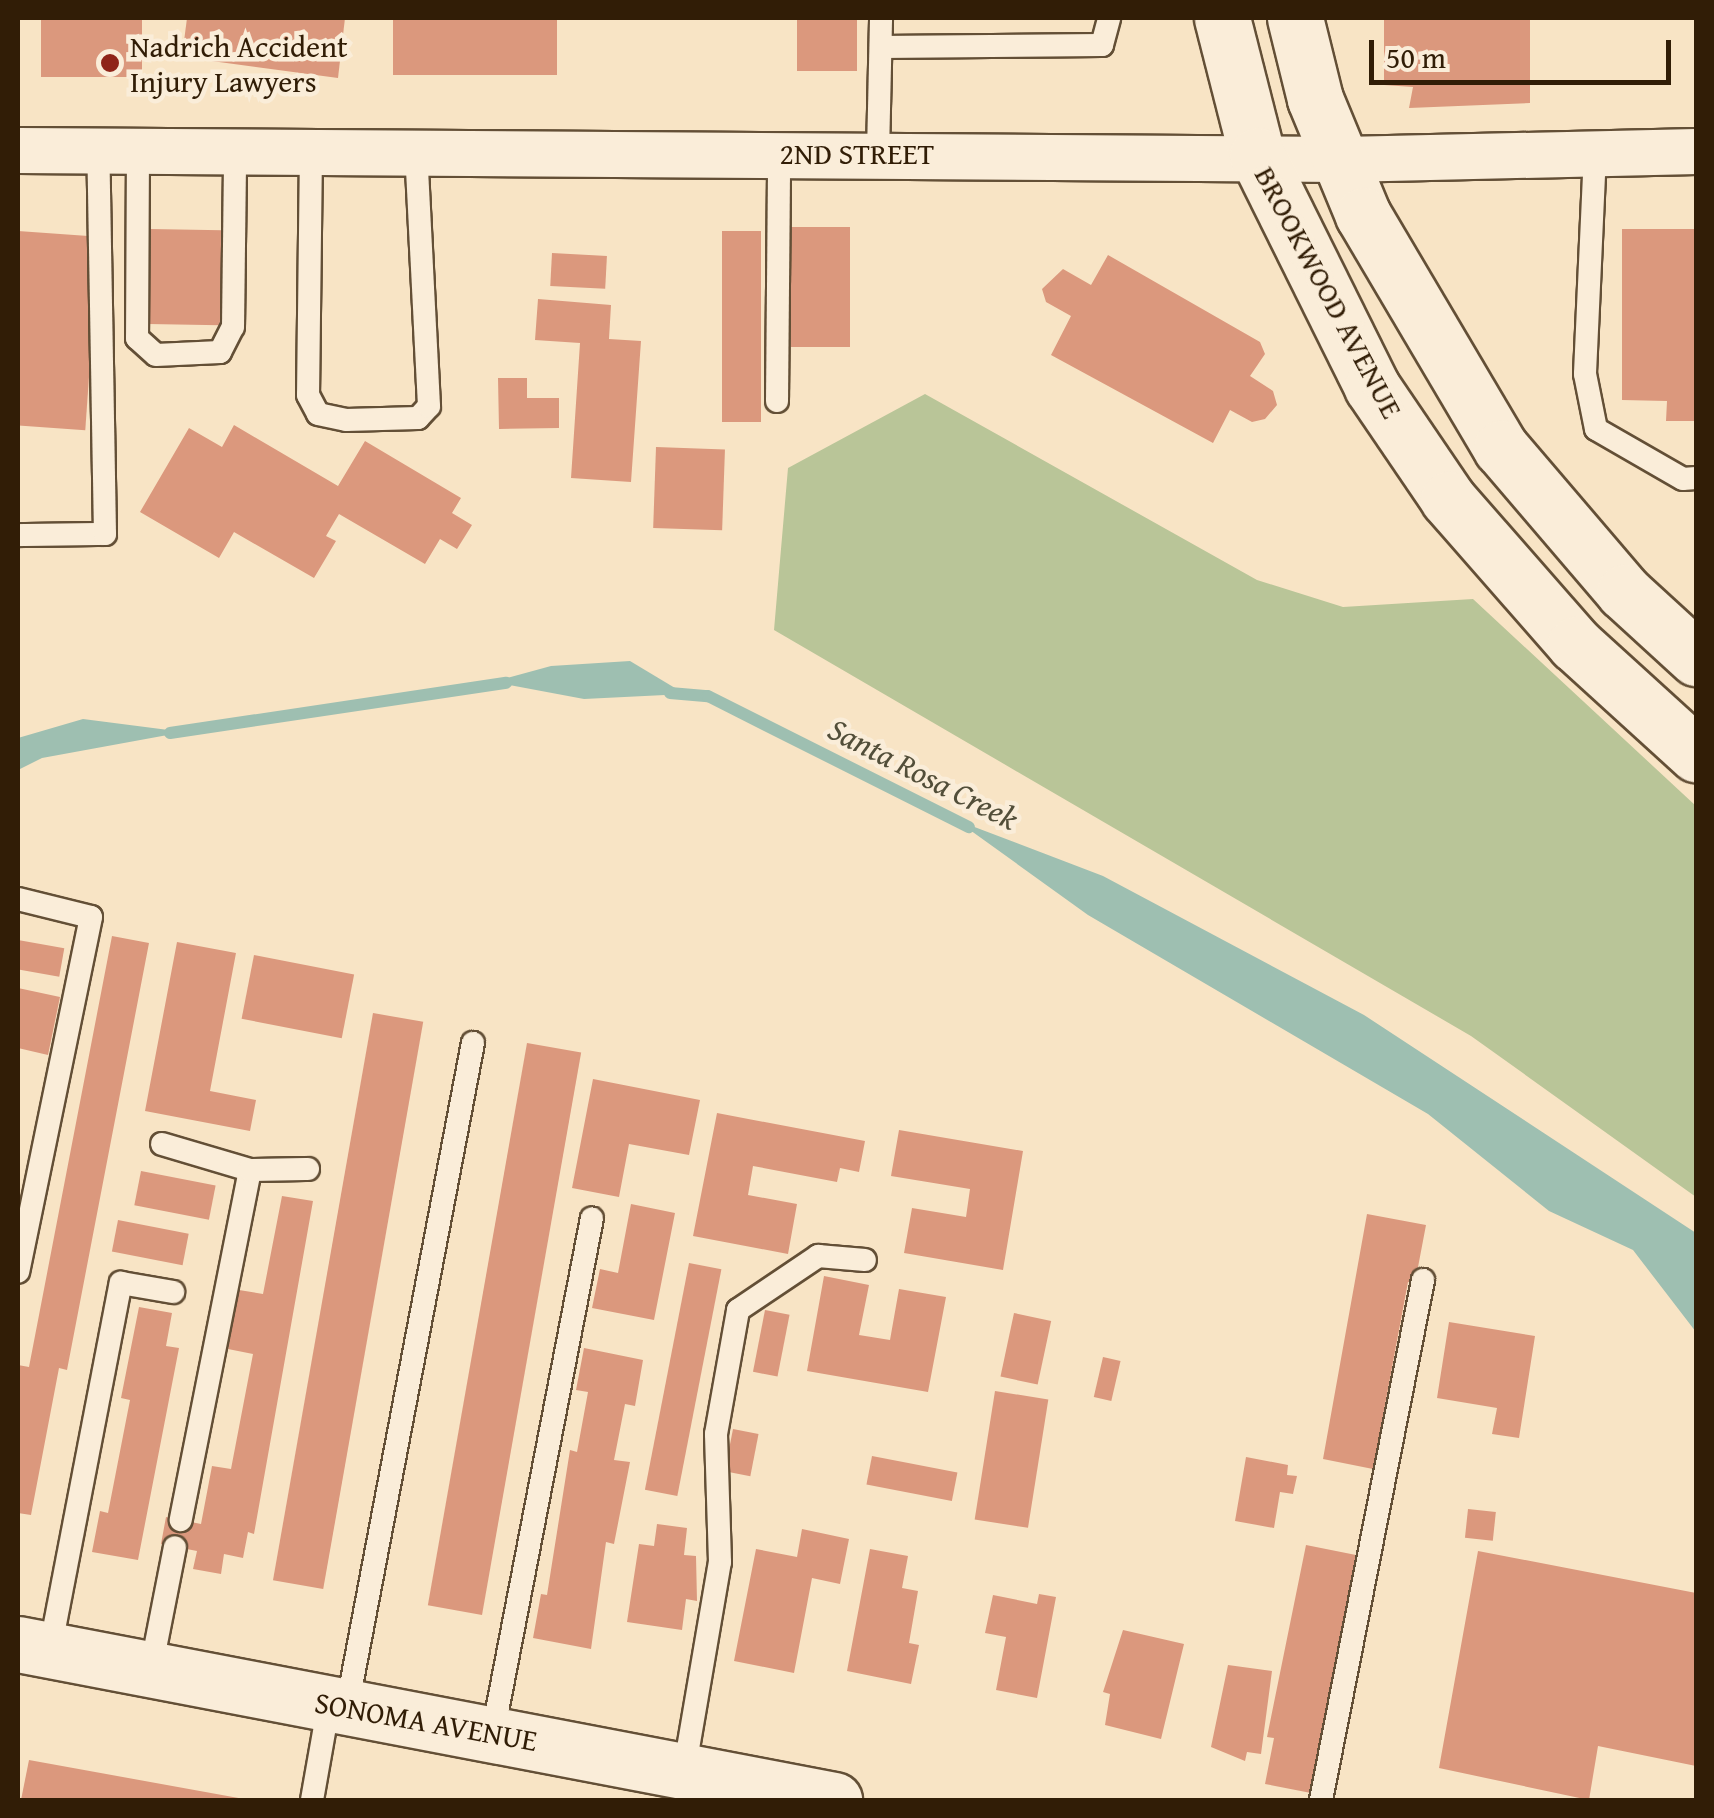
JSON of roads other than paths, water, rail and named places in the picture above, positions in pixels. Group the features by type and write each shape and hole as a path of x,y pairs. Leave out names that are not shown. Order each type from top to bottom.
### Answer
{"street":[{"name":"BROOKWOOD AVENUE","path":"1222,18 1257,156 1372,387 1448,499 1575,644 1696,754"},
{"path":"1295,18 1316,98 1344,159 1363,215 1501,448 1624,592 1696,658"},
{"name":"2ND STREET","path":"18,150 1344,159 1696,151"},
{"name":"SONOMA AVENUE","path":"34,1647 494,1732 684,1772 748,1793 834,1800"}],"lane":[{"path":"878,153 881,18"},
{"path":"881,46 1102,45 1108,18"},
{"path":"118,150 137,338 156,355 220,352 233,327 234,151"},
{"path":"18,535 104,534 118,150"},
{"path":"311,152 308,396 318,414 346,420 418,418 429,406 416,152"},
{"path":"777,401 778,153"},
{"path":"1595,153 1585,374 1596,429 1683,479 1696,478"},
{"path":"18,899 91,917 18,1272"},
{"path":"312,1800 338,1706 473,1043"},
{"path":"162,1144 250,1170 308,1169"},
{"path":"181,1520 250,1170"},
{"path":"494,1732 592,1218"},
{"path":"684,1772 720,1562 716,1434 738,1310 818,1256 866,1260"},
{"path":"1321,1800 1422,1280"},
{"path":"34,1647 120,1283 172,1292"},
{"path":"151,1669 175,1547"}],"waterway":[{"name":"Santa Rosa Creek","path":"170,733 506,683"},
{"name":"Santa Rosa Creek","path":"670,693 708,696 969,827"}],"place":[{"name":"Nadrich Accident Injury Lawyers","path":"110,63"}]}
